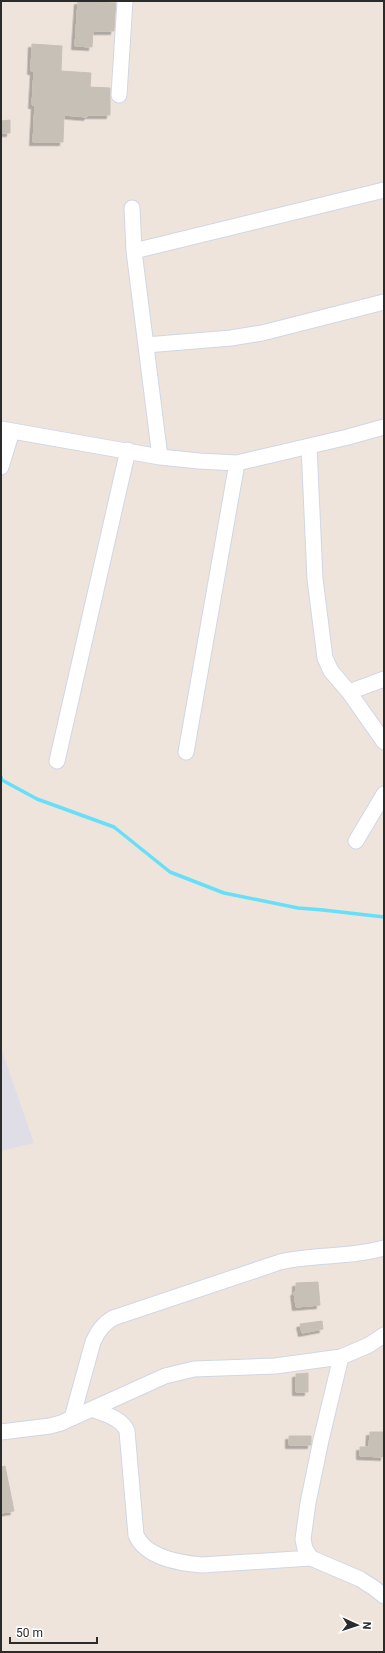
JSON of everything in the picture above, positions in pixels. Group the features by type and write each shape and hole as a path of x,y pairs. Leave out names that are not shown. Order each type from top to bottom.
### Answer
{"street":[{"path":"119,95 125,1"},
{"path":"134,251 384,190"},
{"path":"132,208 134,251 160,457"},
{"path":"146,345 231,338 262,333 384,302"},
{"path":"1,467 6,430 128,450 160,457 237,463 384,427"},
{"path":"309,446 315,579 325,658 331,671 349,692 384,742"},
{"path":"57,761 128,450"},
{"path":"186,752 237,463"},
{"path":"349,692 384,679"},
{"path":"356,841 384,794"},
{"path":"72,1418 92,1342 104,1324 113,1318 280,1262 368,1253 384,1248"},
{"path":"1,1432 50,1426 72,1418 165,1376 187,1370 275,1366 341,1357 369,1345 384,1335"},
{"path":"311,1558 305,1549 303,1539 308,1503 321,1440 341,1357"},
{"path":"92,1409 120,1422 125,1426 127,1431 136,1535 139,1542 152,1553 188,1564 202,1565 311,1558 360,1579 384,1596"}],"shaded area":[{"path":"1,1048 34,1143 1,1151"}],"building":[{"path":"78,1 116,3 114,31 93,31 92,47 75,46"},
{"path":"32,44 62,46 61,71 91,73 90,87 110,88 110,115 88,115 87,117 64,115 63,142 33,142 35,105 32,105 34,71 31,71"},
{"path":"10,120 10,133 1,133 1,121"},
{"path":"318,1282 320,1305 296,1307 294,1292 296,1292 296,1283"},
{"path":"322,1321 323,1329 302,1333 300,1324"},
{"path":"308,1373 308,1392 296,1392 296,1374"},
{"path":"370,1432 384,1432 384,1457 360,1456 360,1447 369,1447"},
{"path":"289,1436 311,1436 311,1445 289,1445"},
{"path":"5,1466 14,1511 1,1513 1,1467"}],"waterway":[{"path":"1,777 2,780 37,799 114,827 170,872 224,893 298,908 384,917"}]}
